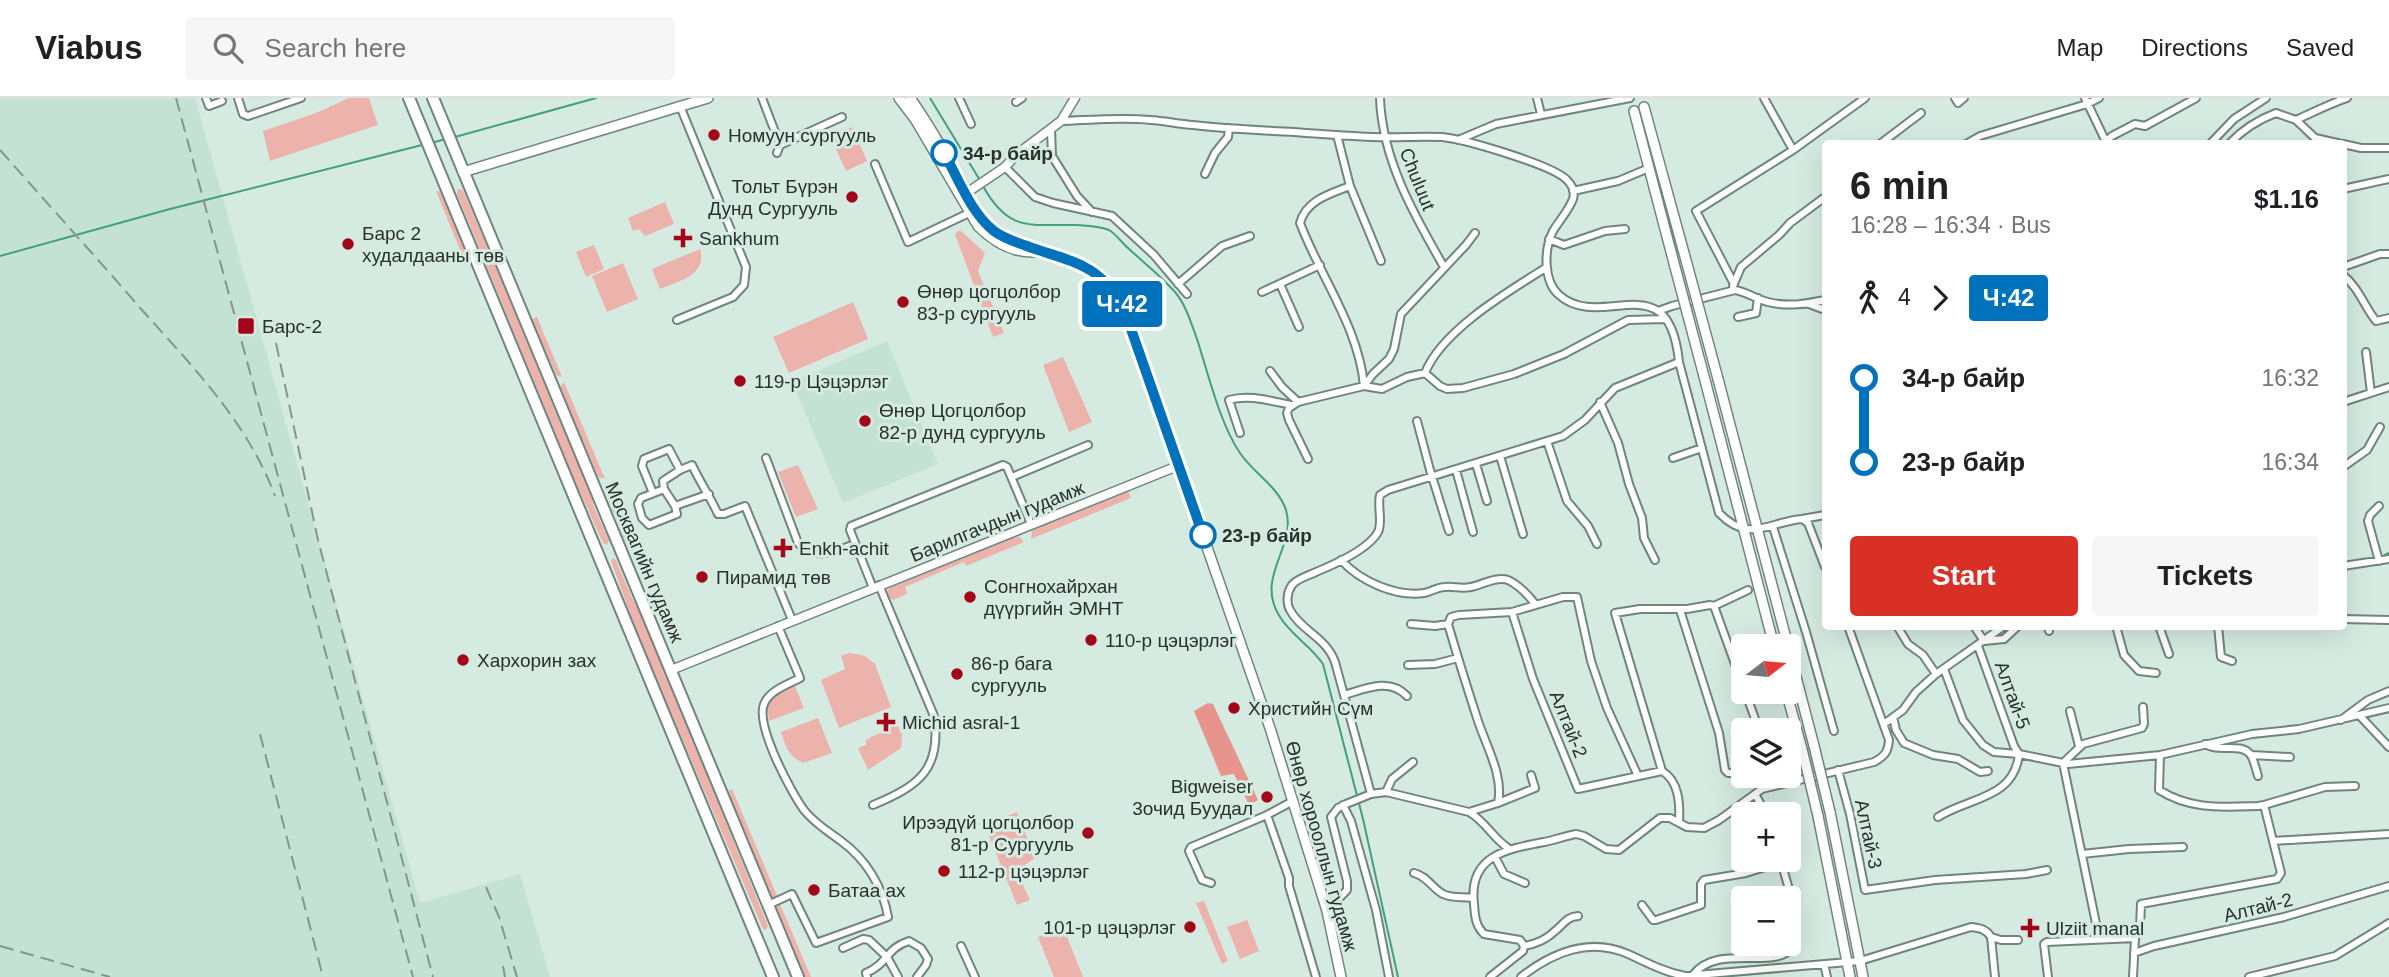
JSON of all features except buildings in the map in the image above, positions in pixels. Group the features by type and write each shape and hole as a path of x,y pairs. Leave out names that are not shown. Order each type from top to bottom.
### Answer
{"highway":[{"name":"Москвагийн гудамж","path":"409,98 773,977"},
{"name":"Москвагийн гудамж","path":"433,98 798,977"},
{"path":"601,557 620,548"},
{"path":"758,940 779,933"}],"main road":[{"path":"463,172 708,98"},
{"name":"Өнөр хорооллын гудамж","path":"899,98 967,192 969,213 988,237 1002,246 1030,253 1040,252"},
{"name":"Өнөр хорооллын гудамж","path":"910,98 984,221 993,230 1040,252 1085,265 1108,283 1124,309 1180,465 1293,801 1326,911 1341,977"},
{"path":"1644,107 1785,634"},
{"path":"1634,111 1771,634"},
{"path":"1801,696 1830,812 1863,977"},
{"path":"1790,704 1818,816 1850,977"}],"street":[{"path":"206,98 209,106 222,101"},
{"path":"238,98 243,114 247,116 301,98"},
{"path":"762,98 780,145 777,153"},
{"path":"958,98 971,124"},
{"path":"967,192 1005,167 1061,121 1075,98"},
{"name":"Chuluut","path":"1380,98 1384,137 1403,190 1444,267"},
{"path":"1537,98 1541,114"},
{"path":"1458,140 1496,124 1630,98"},
{"path":"1764,98 1793,150"},
{"path":"1732,288 1696,211 1793,150 1865,98"},
{"path":"1955,98 1958,103 1964,98"},
{"path":"1973,140 2099,98"},
{"path":"2109,140 2135,124 2146,126 2196,98"},
{"path":"2213,140 2234,119 2266,98"},
{"path":"2296,120 2325,105 2347,98"},
{"path":"2086,101 2106,140"},
{"path":"677,320 733,297 744,285 746,267 680,106"},
{"path":"1885,140 1921,113"},
{"path":"2233,140 2259,119 2276,113 2296,120 2315,138 2324,140"},
{"path":"780,145 842,117"},
{"path":"1061,121 1150,120 1336,135 1443,137 1551,169 1565,178 1573,191 1573,200 1549,239 1547,267 1552,288 1567,301 1590,307 1640,305 1658,312 1666,319 1672,328 1719,513 1735,527 1759,530 1822,516"},
{"path":"1205,174 1215,153 1228,137 1229,128"},
{"path":"1051,129 1052,156 1077,196 1093,212"},
{"path":"1336,135 1350,186 1381,261"},
{"path":"2347,145 2389,148"},
{"path":"875,164 908,242 969,213"},
{"path":"1005,167 1035,197 1112,216 1154,255 1186,294"},
{"path":"1573,191 1618,181 1649,168"},
{"path":"2347,188 2389,179"},
{"path":"1350,186 1320,198 1302,215 1300,223 1362,366 1364,386"},
{"path":"1732,288 1741,267 1790,223 1822,199"},
{"path":"1549,239 1564,245 1605,231 1625,229"},
{"path":"1364,386 1389,359 1394,349 1401,314 1475,233"},
{"path":"1178,284 1222,246 1250,236"},
{"path":"2347,266 2380,254 2389,254"},
{"path":"1262,292 1320,265"},
{"path":"1425,373 1429,363 1451,337 1478,313 1547,267"},
{"path":"2347,280 2364,299 2376,321 2389,318"},
{"path":"1280,284 1299,327"},
{"path":"1658,312 1732,288 1770,303 1790,305 1822,300"},
{"path":"1738,317 1756,313 1758,298"},
{"path":"1807,303 1822,310"},
{"path":"1425,373 1440,386 1463,388 1514,374 1564,354 1628,320 1666,319"},
{"path":"2366,352 2371,393"},
{"path":"1371,794 1331,651 1297,620 1290,609 1287,597 1291,586 1299,579 1341,560 1367,544 1380,526 1380,495 1388,490 1547,441 1573,430 1615,388 1679,362"},
{"path":"1270,371 1298,402"},
{"path":"1240,433 1229,400 1241,396 1291,405 1364,386 1382,389 1407,377 1425,373"},
{"path":"2347,401 2389,387"},
{"path":"1600,402 1618,443 1642,518 1644,538 1654,560"},
{"path":"1291,405 1287,413 1308,459"},
{"path":"1417,421 1449,531"},
{"path":"2347,464 2367,450 2381,427"},
{"path":"1547,441 1567,501 1588,526 1597,544"},
{"path":"1012,477 1088,445"},
{"path":"1673,457 1702,448"},
{"path":"653,493 642,466 644,459 669,449 680,470"},
{"path":"1500,456 1523,534"},
{"path":"766,458 802,548 811,552 835,552 855,544"},
{"path":"1476,464 1487,501"},
{"path":"664,489 641,498 638,504 642,518 649,525 677,514 664,489 664,478 692,465 718,514 745,506 792,620"},
{"path":"873,805 921,779 930,765 937,736 934,716 855,544 849,530 851,526 1003,465 1012,477 1031,524"},
{"name":"Барилгачдын гудамж","path":"671,670 1180,465"},
{"path":"1456,470 1473,533"},
{"path":"675,506 709,494"},
{"path":"2379,506 2370,515 2368,522 2379,561"},
{"path":"1802,519 1808,523 1822,559"},
{"path":"1773,527 1834,731"},
{"path":"2347,565 2389,559"},
{"path":"1341,560 1349,569 1367,580 1409,593 1425,593 1447,586 1457,589 1507,580 1528,595 1536,605"},
{"path":"1679,822 1680,806 1674,782 1662,771 1615,613 1640,609 1680,610 1714,606 1748,590"},
{"path":"1498,803 1498,778 1448,624 1451,617 1459,615 1512,612 1577,597 1591,661 1607,708 1638,776"},
{"path":"1714,606 1731,653"},
{"path":"1680,610 1719,733 1725,770 1731,773"},
{"name":"Алтай-2","path":"1512,612 1533,679 1578,789 1662,771"},
{"path":"2347,620 2389,620"},
{"path":"1411,624 1448,624"},
{"path":"768,905 792,894 816,943 888,917 882,896 869,869 849,846 818,826 804,811 788,785 773,749 763,721 765,701 776,691 800,678 778,626"},
{"path":"1524,946 1520,940 1484,934 1477,925 1473,898 1476,873 1484,863 1508,848 1576,834 1606,849 1619,849 1660,818 1670,818 1688,827 1703,828 1719,820 1762,789 1874,762 1883,757 1888,750 1889,740 1849,630"},
{"path":"1899,630 1908,644 1923,655 1936,674"},
{"name":"Алтай-5","path":"1976,630 2019,754"},
{"name":"Алтай-5","path":"1981,644 1999,630"},
{"name":"Алтай-5","path":"1981,644 2004,639 2014,630"},
{"path":"2117,630 2124,655 2139,671 2156,673"},
{"path":"2160,630 2169,654"},
{"path":"2218,630 2221,657 2232,661"},
{"path":"1884,723 1910,703 1916,692 1936,674 1981,644"},
{"path":"1408,665 1435,664 1458,658"},
{"path":"1944,669 1964,720 1977,739 1994,752 2063,763 2077,764 2160,755 2252,734 2340,721 2389,708"},
{"path":"1344,695 1382,685 1396,688 1407,696"},
{"path":"2340,721 2368,700 2389,691"},
{"path":"2063,763 2079,746 2142,729 2143,707"},
{"path":"2070,712 2079,746"},
{"path":"2360,716 2389,747"},
{"path":"1893,717 1896,730 1905,743 1933,755 1958,759 1980,772 1989,771"},
{"path":"2205,744 2216,749 2242,749 2251,755 2290,757"},
{"path":"1938,817 2007,785 2018,766 2019,754"},
{"path":"2160,755 2159,790 2192,805 2258,806 2325,788 2355,786"},
{"path":"2251,755 2258,776"},
{"path":"1386,792 1396,775 1413,762"},
{"path":"2063,763 2099,938"},
{"name":"Алтай-3","path":"1838,770 1865,890 1935,880 2026,874 2047,870"},
{"path":"1469,811 1535,788 1531,775"},
{"path":"1326,911 1347,890 1331,817 1338,808 1371,794 1386,792 1469,811 1477,816 1495,839 1508,848"},
{"path":"1755,794 1759,802"},
{"path":"1211,883 1202,880 1189,851 1191,847 1293,801"},
{"path":"1345,805 1376,909 1389,977"},
{"path":"2133,977 2135,938 2140,927 2141,904 2230,889 2280,877 2264,805"},
{"path":"1267,815 1289,878 1289,886 1316,977"},
{"path":"2273,841 2389,834"},
{"path":"2082,854 2183,847"},
{"path":"1495,857 1504,874 1525,883"},
{"path":"1642,905 1653,920 1656,920 1701,905 1701,884 1704,880 1749,872"},
{"path":"1414,873 1425,877 1439,892 1452,898 1473,898"},
{"name":"Алтай-2","path":"2134,953 2284,917 2389,886"},
{"path":"1524,946 1537,944 1556,931 1566,919 1578,916"},
{"path":"2249,977 2275,974 2334,957 2389,924"},
{"path":"1521,977 1554,957 1577,948 1596,945 1628,954 1669,973 1688,976 1860,961 1971,927 1981,928 1991,937 1995,977"},
{"path":"1991,937 2018,940"},
{"path":"2048,977 2045,950 2047,942 2135,938"},
{"path":"843,948 863,939 869,940 887,957 898,977"},
{"path":"867,977 866,973 877,969 898,946 909,941 921,947 928,959 917,977"},
{"path":"961,946 975,977"},
{"path":"1490,977 1523,951 1524,946"},
{"path":"1688,976 1706,962 1727,958 1780,956"},
{"path":"1824,964 1827,977"}],"shaded area":[{"path":"0,98 195,98 420,903 520,874 550,977 0,977"},
{"path":"349,98 369,98 378,125 270,161 263,131 316,113"},
{"path":"852,127 867,161 846,171 830,136"},
{"path":"458,189 463,190 586,479 594,507 609,541 607,545 603,543 574,479 457,194"},
{"path":"436,191 443,195 467,254 465,262"},
{"path":"665,202 674,224 645,236 639,229 633,231 628,218"},
{"path":"958,231 985,253 978,271 1004,333 993,337 955,234"},
{"path":"594,245 604,269 586,277 576,252"},
{"path":"700,249 700,265 696,271 683,280 660,289 652,269"},
{"path":"623,263 638,299 607,312 592,276"},
{"path":"853,302 868,339 789,373 773,337"},
{"path":"537,317 562,377 556,375 532,319"},
{"name":"Өнөр Цогцолбор 82-р дунд сургууль","path":"887,341 938,464 843,503 792,382"},
{"path":"1063,357 1092,422 1069,432 1043,365"},
{"path":"564,382 605,479 598,477 560,387"},
{"path":"798,465 818,509 796,517 778,472"},
{"path":"606,483 634,548 627,546 603,487"},
{"path":"1128,491 1131,498 1031,539 1035,529"},
{"path":"1020,537 1024,542 966,566 964,562 905,587 907,594 893,600 887,596 890,588"},
{"path":"613,558 648,628 768,926 766,930 763,929 637,633 611,561"},
{"path":"850,653 865,656 875,664 891,707 839,728 821,680 845,669 841,656"},
{"path":"794,684 804,708 769,721 767,710 773,695"},
{"path":"1208,703 1213,704 1258,800 1249,805 1234,774 1221,776 1194,711"},
{"path":"818,718 832,753 803,763 786,747 781,732"},
{"path":"897,724 902,735 901,748 868,770 858,748 866,745 866,740"},
{"path":"732,789 778,898 771,896 728,791"},
{"path":"1017,812 1035,858 1020,868 1023,885 1030,900 1017,905 985,826"},
{"path":"1204,901 1228,961 1222,964 1196,903"},
{"path":"780,904 811,977 805,977 777,910 776,906"},
{"path":"1247,920 1259,951 1240,959 1227,927"},
{"path":"1063,927 1083,977 1054,977 1038,937"}],"waterway":[{"path":"455,137 596,98"},
{"path":"930,98 981,182"},
{"path":"431,143 446,139"},
{"path":"0,256 170,209 422,145"},
{"path":"983,186 1002,212 1022,223 1077,225 1109,230 1164,280 1188,314 1233,441 1245,460 1277,494 1286,510 1288,524 1273,575 1273,602 1280,617 1323,664 1363,819 1398,977"},
{"path":"2385,555 2389,553"}],"railway":[{"path":"176,98 413,977"},
{"path":"0,150 218,397 250,444 275,496"},
{"path":"276,343 318,540 433,977"},
{"path":"260,734 323,977"},
{"path":"486,887 499,917 517,977"},
{"path":"0,946 110,977"},
{"path":"503,966 505,977"}],"bus line":[{"name":"Ч:42","path":"944,153 975,207 993,230 1040,252 1085,265 1116,293 1163,416 1203,535"}],"place":[{"name":"Номуун сургууль","path":"714,135"},
{"name":"34-р байр","path":"944,153"},
{"name":"Тольт Бүрэн Дунд Сургууль","path":"852,197"},
{"name":"Sankhum","path":"683,238"},
{"name":"Барс 2 худалдааны төв","path":"348,244"},
{"name":"Өнөр цогцолбор 83-р сургууль","path":"903,302"},
{"name":"Барс-2","path":"246,326"},
{"name":"119-р Цэцэрлэг","path":"740,381"},
{"name":"Өнөр Цогцолбор 82-р дунд сургууль","path":"865,421"},
{"name":"23-р байр","path":"1203,535"},
{"name":"Enkh-achit","path":"783,548"},
{"name":"Пирамид төв","path":"702,577"},
{"name":"Сонгнохайрхан дүүргийн ЭМНТ","path":"970,597"},
{"name":"110-р цэцэрлэг","path":"1091,640"},
{"name":"Хархорин зах","path":"463,660"},
{"name":"86-р бага сургууль","path":"957,674"},
{"name":"Христийн Сүм","path":"1234,708"},
{"name":"Michid asral-1","path":"886,722"},
{"name":"Bigweiser 3очид Буудал","path":"1267,797"},
{"name":"Ирээдүй цогцолбор 81-р Сургууль","path":"1088,833"},
{"name":"112-р цэцэрлэг","path":"944,871"},
{"name":"Батаа ах","path":"814,890"},
{"name":"101-р цэцэрлэг","path":"1190,927"},
{"name":"Ulziit manal","path":"2030,928"}]}
